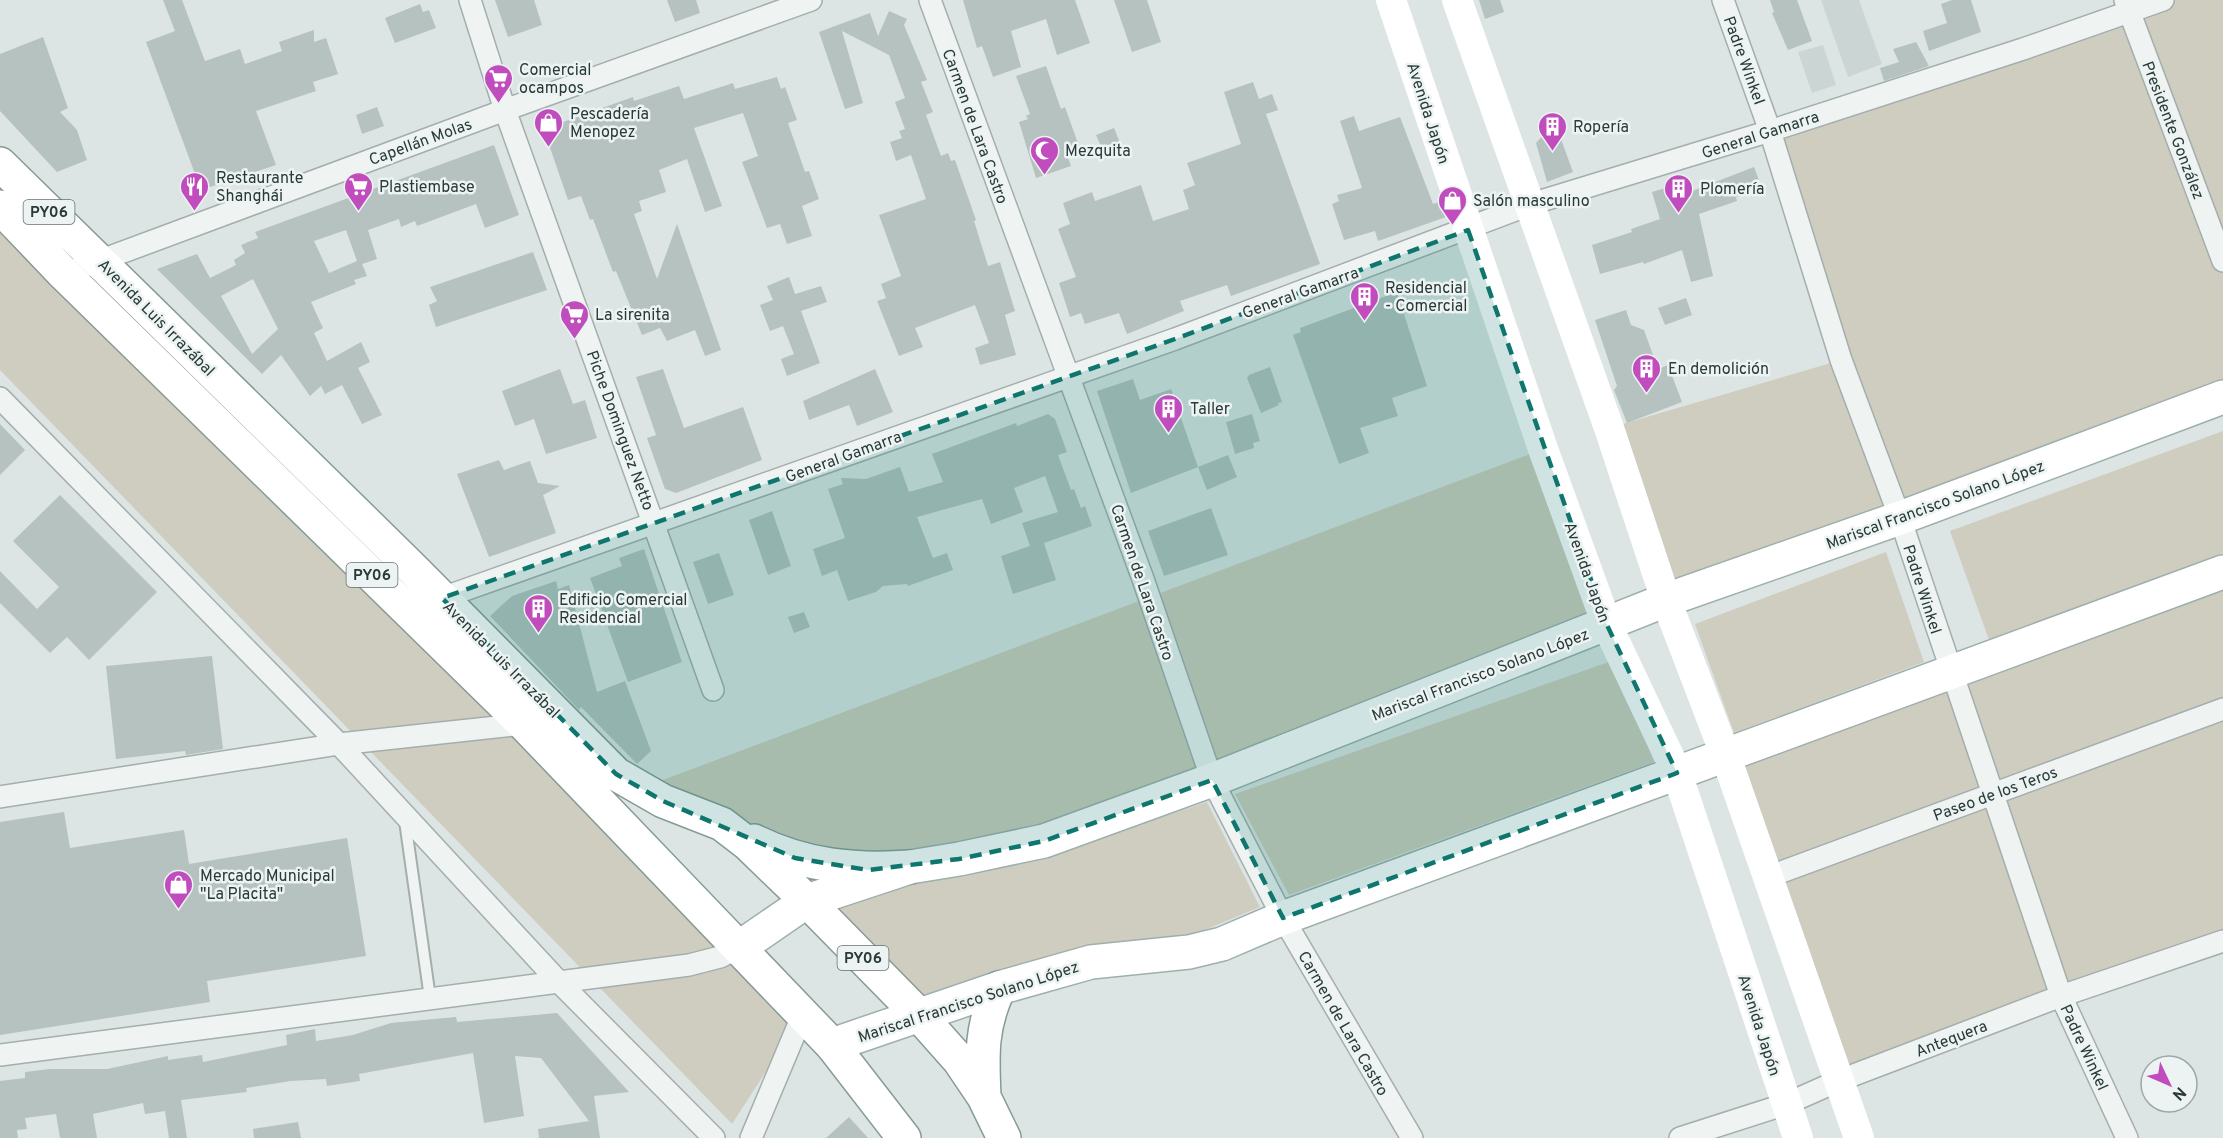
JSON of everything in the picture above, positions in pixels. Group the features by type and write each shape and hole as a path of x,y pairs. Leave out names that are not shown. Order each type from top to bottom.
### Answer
{"main road":[{"name":"Avenida Japón","path":"1391,0 1468,230 1607,625 1677,773 1798,1138"},
{"path":"1457,0 1531,204 1666,600 1725,754 1859,1138"},
{"name":"Avenida Luis Irrazábal","path":"0,164 442,598 616,774 663,801 722,825 748,844 807,901 919,1015 959,1060 984,1098 1004,1138"},
{"name":"Avenida Luis Irrazábal","path":"0,207 64,274 524,724 832,1045 904,1138"},
{"name":"Mariscal Francisco Solano López","path":"740,947 807,901 910,867 1044,841 1212,780 1666,600 1900,518 2223,397"},
{"name":"Mariscal Francisco Solano López","path":"832,1045 999,988 1091,962 1189,952 1222,944 1283,918 2223,572"},
{"path":"722,825 795,858 832,867 868,870 910,867"},
{"path":"984,1098 982,1056 984,1024 999,988"}],"street":[{"name":"Piche Dominguez Netto","path":"470,0 505,110 713,690"},
{"name":"Capellán Molas","path":"64,274 99,259 505,110 811,0"},
{"name":"Carmen de Lara Castro","path":"930,0 1143,579 1212,780 1283,918 1412,1138"},
{"name":"Padre Winkel","path":"1723,0 1770,131 1841,360 1900,518 1950,674 2061,996 2127,1138"},
{"name":"General Gamarra","path":"442,598 1175,339 1468,230 1531,204 1770,131 2127,6 2163,0"},
{"name":"Presidente González","path":"2127,6 2223,261"},
{"path":"0,398 339,744 558,981 714,1138"},
{"name":"Paseo de los Teros","path":"1768,877 2223,709"},
{"path":"0,797 339,744 524,724"},
{"name":"Antequera","path":"1680,1138 1786,1104 1838,1081 2061,996 2223,941"},
{"path":"0,1055 704,962 740,947"},
{"path":"751,1138 803,1014"}],"lane":[{"path":"403,811 430,998"}],"highlighted area":[{"path":"1468,230 1607,625 1677,773 1283,918 1212,780 1044,841 959,859 868,870 795,858 663,801 616,774 442,598 1175,339"}],"shaded area":[{"path":"1821,0 1859,0 1882,64 1848,77"},
{"path":"2163,0 2223,0 2223,397 1666,600 1609,428 1841,360 1770,131"},
{"path":"1823,45 1836,85 1812,93 1798,52"},
{"path":"0,228 803,1014 732,1124 0,370"},
{"path":"2223,431 2223,553 1989,640 1950,531"},
{"path":"1543,449 1607,625 1044,841 868,870 639,789"},
{"path":"1886,552 1924,662 1734,733 1695,624"},
{"path":"2223,572 2223,941 1838,1081 1725,754"},
{"path":"1617,659 1654,762 1289,895 1235,794"},
{"path":"1207,802 1260,907 1200,932 1151,940 921,998 832,908 914,879 1045,856"}],"building":[{"path":"163,0 182,0 205,61 240,49 245,64 282,51 279,42 314,30 314,42 326,38 338,74 313,82 316,91 256,111 276,165 201,190 146,42 175,31"},
{"path":"495,0 534,0 542,25 508,37"},
{"path":"667,0 696,0 700,13 675,22"},
{"path":"963,0 1075,0 1090,43 1057,55 1046,19 1011,31 1021,67 993,77 982,46 977,48"},
{"path":"1114,0 1147,0 1161,42 1132,52"},
{"path":"1479,0 1500,0 1504,12 1485,19"},
{"path":"1770,0 1797,0 1812,41 1788,50 1772,13 1774,12"},
{"path":"1952,0 1971,0 1981,32 1929,51 1923,31 1947,23 1941,4"},
{"path":"420,4 423,12 429,10 436,28 395,43 385,18"},
{"path":"889,11 907,19 904,25 927,80 921,82 933,112 926,115 941,156 948,153 951,161 955,160 976,220 974,221 988,266 1000,262 1015,311 1005,315 1016,355 980,365 975,348 989,343 975,305 915,328 923,347 899,356 877,301 886,298 881,284 901,276 879,215 926,199 911,155 896,161 890,142 902,138 899,131 905,129 895,102 905,98 889,55 842,31 863,103 845,109 819,32 870,13 878,36"},
{"path":"43,37 68,108 60,112 77,130 87,160 57,172 0,111 0,54"},
{"path":"1916,42 1929,66 1884,81 1880,68 1899,62 1893,49"},
{"path":"1046,66 1061,109 1065,107 1080,149 1067,155 1071,166 1036,178 1019,122 1028,119 1026,116 1030,114 1016,76"},
{"path":"777,77 781,89 785,87 797,120 788,123 805,172 809,171 819,199 802,206 812,236 787,244 780,224 767,228 742,162 758,156 743,113 694,128 722,206 705,212 687,159 659,170 666,192 639,201 642,211 634,214 657,279 677,224 721,350 705,356 695,330 667,341 660,328 642,335 616,271 613,272 593,219 590,220 581,196 568,200 546,136 549,127 633,97 634,101 679,86 684,99 733,83 735,89"},
{"path":"1253,82 1259,99 1272,94 1278,110 1266,114 1320,264 1231,296 1227,285 1180,301 1184,311 1127,334 1119,313 1085,324 1081,313 1070,317 1059,283 1076,277 1058,229 1070,224 1063,203 1092,192 1095,201 1141,185 1153,221 1189,209 1183,190 1195,185 1187,163 1241,144 1224,92"},
{"path":"377,107 384,126 362,134 356,115"},
{"path":"1354,116 1359,131 1400,117 1433,204 1441,201 1446,217 1378,241 1375,231 1344,240 1332,204 1339,201 1337,195 1362,188 1340,121"},
{"path":"1114,128 1120,143 1102,149 1096,135"},
{"name":"Ropería","path":"1557,128 1573,172 1547,182 1536,143 1546,132"},
{"path":"494,145 519,215 485,228 476,204 417,226 415,221 401,227 399,219 368,230 377,259 362,264 367,276 354,280 356,284 311,302 323,328 314,333 327,361 361,342 370,362 358,368 382,415 362,424 342,385 325,394 321,386 310,396 281,355 262,374 157,269 197,254 210,278 236,265 234,260 245,253 241,245 258,238 255,232","holes":["346,230 357,261 329,273 314,241","253,279 278,329 252,354 221,296"]},
{"path":"1754,167 1762,188 1736,197 1737,201 1699,214 1713,276 1691,282 1682,250 1644,264 1643,262 1600,274 1592,245 1632,232 1631,229 1660,219 1652,192 1689,181 1692,191"},
{"path":"533,252 547,290 436,327 429,305 437,301 430,287"},
{"path":"789,277 795,294 821,286 827,302 801,311 820,363 787,376 781,359 794,354 783,326 770,331 760,305 773,300 767,286"},
{"path":"1397,292 1427,386 1392,398 1398,416 1360,428 1369,453 1339,464 1293,335 1301,332 1300,328"},
{"path":"1686,298 1692,315 1665,325 1658,308"},
{"path":"1626,310 1631,325 1644,330 1658,369 1668,365 1682,402 1627,423 1614,390 1617,386 1595,320"},
{"path":"1270,367 1282,402 1261,413 1247,378 1249,375"},
{"path":"560,369 573,404 585,400 597,438 546,454 534,419 515,426 502,391"},
{"path":"663,369 684,428 743,407 762,460 676,493 665,489 647,438 656,435 636,377"},
{"path":"875,369 893,412 857,426 849,405 809,420 803,401"},
{"path":"1133,379 1140,400 1171,389 1198,467 1131,493 1097,391"},
{"path":"1048,414 1055,419 1067,452 1058,455 1071,490 1074,489 1081,508 1085,506 1092,526 1044,543 1056,580 1013,594 1001,556 1030,546 1022,523 1058,512 1045,476 1014,488 1023,512 991,524 982,499 917,517 933,558 947,553 953,570 908,586 907,584 883,586 876,592 848,601 837,570 822,576 813,549 845,538 828,489 843,484 841,478 866,479 900,467 909,492 943,482 932,454 1016,423 1017,426"},
{"path":"1252,414 1260,441 1253,443 1254,448 1235,454 1226,422"},
{"path":"0,424 25,450 0,475"},
{"path":"1228,455 1237,477 1207,490 1198,467"},
{"path":"499,460 504,470 530,461 538,483 560,486 543,495 556,533 489,557 457,474"},
{"path":"60,495 157,592 89,660 67,637 50,653 0,603 0,571 37,609 59,587 13,541"},
{"path":"1211,508 1228,555 1164,576 1148,531"},
{"path":"772,511 791,566 768,575 749,520"},
{"path":"644,549 682,662 628,682 590,578 622,566 619,558"},
{"path":"719,553 734,595 708,604 693,562"},
{"name":"Edificio Comercial Residencial","path":"556,581 558,589 569,585 597,692 625,681 651,751 637,764 581,707 579,710 490,616 512,596"},
{"path":"804,612 810,627 794,633 788,617"},
{"path":"212,656 223,749 186,755 185,751 116,759 106,666"},
{"name":"Mercado Municipal \"La Placita\"","path":"64,812 70,848 184,830 189,864 347,838 366,956 207,981 210,1002 0,1035 0,822"},
{"path":"557,1013 629,1092 594,1096 600,1138 539,1138 538,1129 589,1121 541,1058 515,1056 524,1116 484,1123 473,1053 359,1074 360,1081 327,1086 326,1079 291,1081 246,1088 247,1092 181,1100 187,1138 169,1138 165,1111 145,1114 143,1103 93,1114 97,1138 60,1138 56,1114 25,1118 27,1129 17,1130 18,1138 0,1138 0,1081 25,1078 25,1072 50,1069 107,1069 168,1056 168,1060 202,1055 203,1062 287,1045 286,1035 315,1029 316,1041 353,1035 391,1023 456,1017 457,1022"},
{"path":"849,1117 868,1138 826,1138"},
{"path":"298,1122 301,1138 254,1138 253,1129"}],"place":[{"name":"Comercial ocampos","path":"498,104"},
{"name":"Pescadería Menopez","path":"549,148"},
{"name":"Ropería","path":"1552,152"},
{"name":"Mezquita","path":"1044,176"},
{"name":"Restaurante Shanghái","path":"195,212"},
{"name":"Plastiembase","path":"358,212"},
{"name":"Plomería","path":"1679,214"},
{"name":"Salón masculino","path":"1452,226"},
{"name":"Residencial - Comercial","path":"1364,322"},
{"name":"La sirenita","path":"574,340"},
{"name":"En demolición","path":"1647,394"},
{"name":"Taller","path":"1169,434"},
{"name":"Edificio Comercial Residencial","path":"538,634"},
{"name":"Mercado Municipal \"La Placita\"","path":"179,910"}]}
